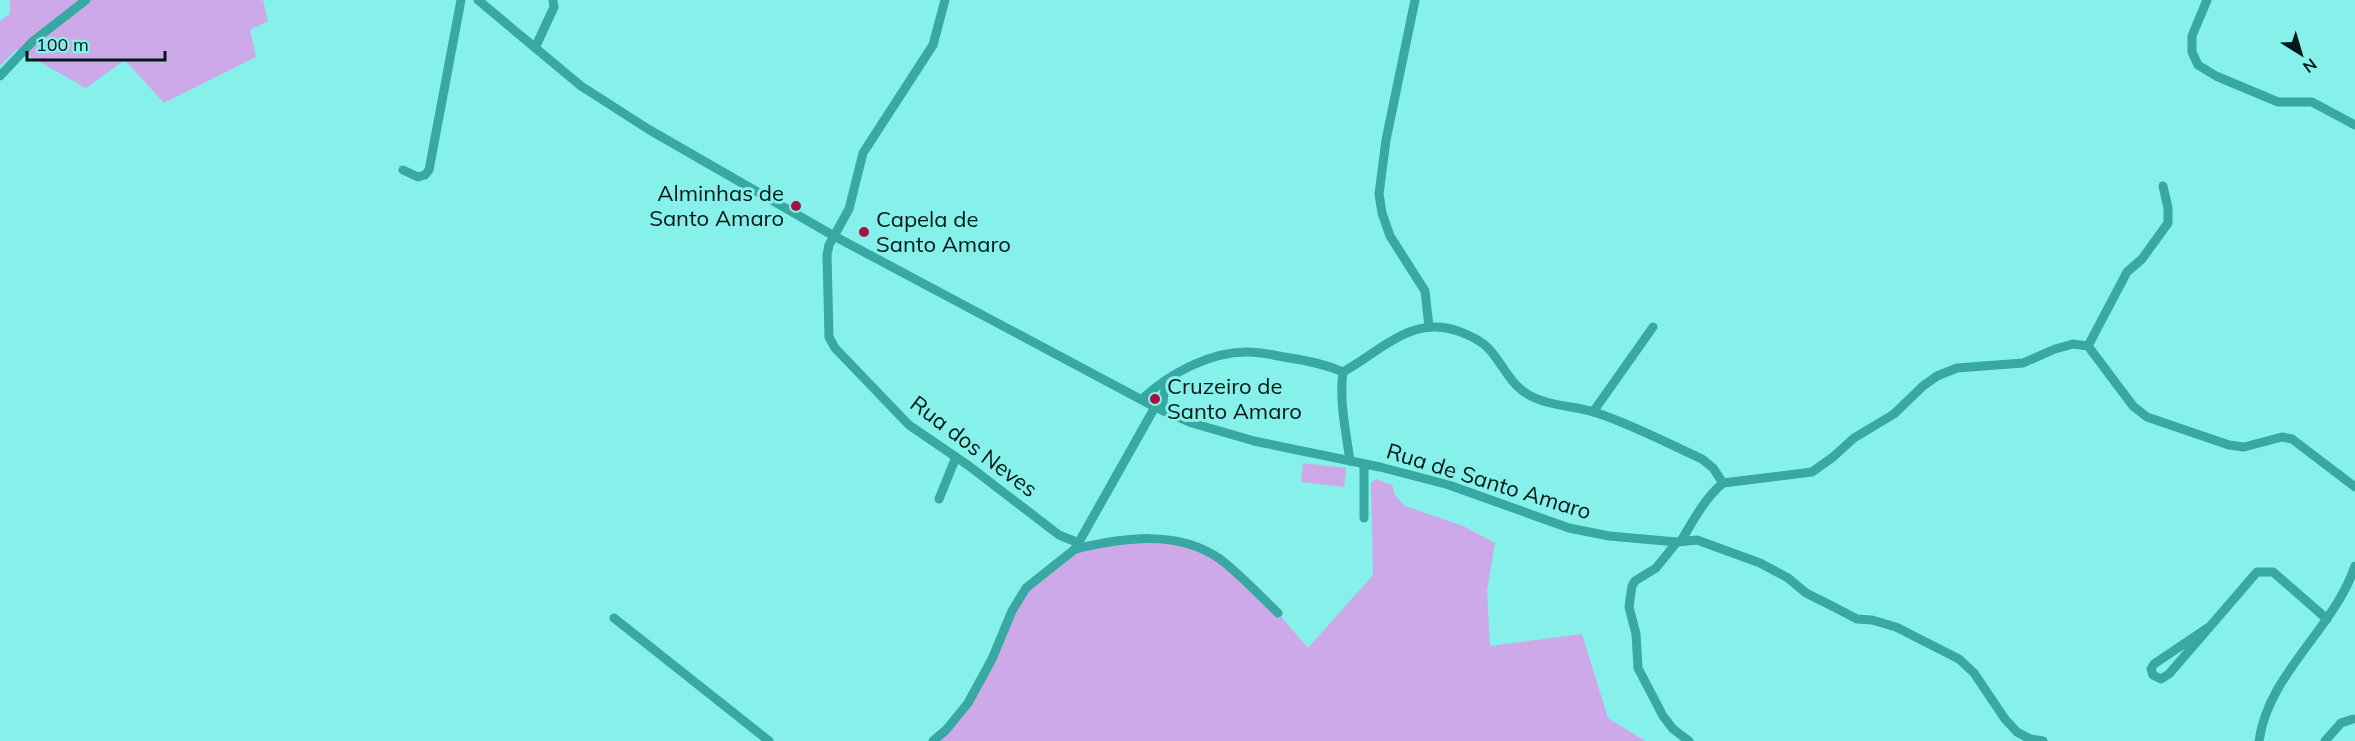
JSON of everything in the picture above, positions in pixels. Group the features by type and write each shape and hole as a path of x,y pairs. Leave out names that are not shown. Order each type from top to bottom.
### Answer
{"street":[{"path":"0,76 32,42 86,0"},
{"path":"403,170 418,177 429,171 461,0"},
{"name":"Rua de Santo Amaro","path":"478,0 581,86 648,129 834,236 1160,409 1192,423 1254,441 1449,485 1569,528 1610,536 1679,541 1697,540 1760,563 1788,578 1806,593 1857,619 1872,620 1896,627 1959,659 1974,673 2005,719 2017,732 2030,739 2043,741"},
{"path":"535,48 554,7 553,0"},
{"name":"Rua dos Neves","path":"945,0 933,45 863,153 849,210 834,236 827,255 829,337 835,348 909,425 1077,546"},
{"path":"1415,0 1386,140 1379,194 1382,213 1390,236 1425,291 1429,327"},
{"path":"2206,0 2192,36 2192,52 2198,65 2216,76 2278,102 2293,103 2302,100 2312,102 2355,125"},
{"path":"2088,346 2124,277 2142,259 2168,223 2168,208 2163,186"},
{"path":"1343,372 1406,332 1422,327 1452,329 1471,335 1487,347 1516,387 1535,398 1593,412 1702,459 1713,468 1723,483"},
{"path":"1593,412 1653,327"},
{"path":"1689,741 1673,729 1663,716 1638,668 1636,634 1629,607 1635,581 1656,568 1679,541 1713,491 1723,483 1812,472 1854,438 1894,414 1923,386 1937,376 1956,368 2022,363 2073,344 2088,346 2133,406 2147,417 2229,446 2244,447 2282,437 2292,439 2355,487"},
{"path":"1142,399 1153,388 1205,360 1248,352 1325,364 1343,372"},
{"path":"1343,372 1345,431 1350,461"},
{"path":"933,741 946,730 968,703 992,659 1012,611 1026,588 1077,546 1160,409 1164,390 1178,373"},
{"path":"939,500 956,457"},
{"path":"1364,464 1364,518"},
{"path":"1077,546 1124,538 1156,538 1188,544 1218,558 1278,613"},
{"path":"2259,741 2266,711 2277,690 2339,601 2355,566"},
{"path":"2210,627 2154,664 2151,669 2153,675 2161,679 2169,674 2258,572 2273,572 2327,619"},
{"path":"614,618 769,741"},
{"path":"2325,741 2341,723 2353,718"}],"shaded area":[{"path":"10,0 263,0 268,21 250,30 256,57 164,103 125,60 86,88 17,49 0,66 0,21 10,14"},
{"path":"1303,463 1346,468 1344,487 1301,482"},
{"path":"1376,479 1392,485 1395,495 1405,506 1463,526 1495,543 1487,590 1490,646 1582,634 1608,718 1645,741 933,741 968,703 1026,588 1075,549 1157,538 1218,558 1278,613 1308,648 1373,575 1371,483"}],"place":[{"name":"Alminhas de Santo Amaro","path":"796,206"},
{"name":"Capela de Santo Amaro","path":"864,232"},
{"name":"Cruzeiro de Santo Amaro","path":"1155,399"}]}
